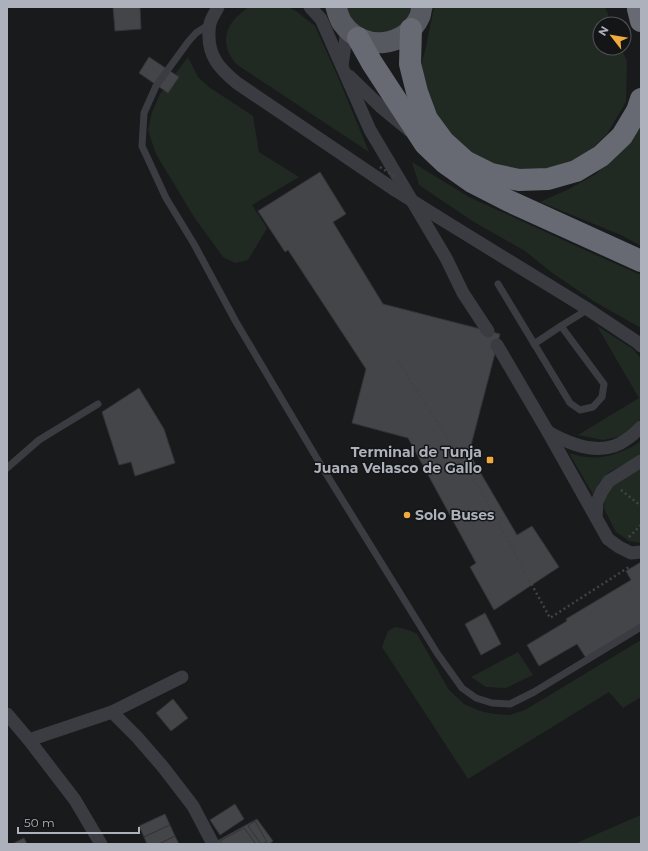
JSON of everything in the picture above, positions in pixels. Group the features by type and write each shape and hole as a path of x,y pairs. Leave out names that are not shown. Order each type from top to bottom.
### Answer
{"highway":[{"path":"411,29 410,64 417,92 427,119 444,142 465,161 491,174 519,180 548,179 576,171 601,156 622,136 637,112 641,99"},
{"path":"353,34 425,144 445,163 472,182 509,201 641,261"}],"main road":[{"path":"329,13 338,15 342,23 353,34 372,43 387,43 400,38 411,29 420,16 422,7"}],"street":[{"path":"218,7 210,24 209,39 211,54 226,75 395,190 586,308 641,346"},
{"path":"310,7 329,13 344,70 370,130 446,258 463,292 488,331"},
{"path":"344,70 353,34"},
{"path":"344,70 398,122 425,144"},
{"path":"497,345 608,539 631,553 641,552"},
{"path":"548,432 572,443 598,449 614,446 627,440 641,426"},
{"path":"596,517 598,502 602,491 610,481 641,461"},
{"path":"29,740 112,712 182,677"},
{"path":"112,712 137,737 163,767 192,806 213,844"},
{"path":"7,714 75,800 101,844"}],"lane":[{"path":"210,24 196,33 188,42 156,86 144,113 142,146 166,198 194,244 236,322 322,467 441,659 462,688 476,698 492,703 510,704 534,692 641,627"},
{"path":"498,284 570,404 580,410 593,407 602,397 604,384 561,326"},
{"path":"534,344 582,313 586,308"},
{"path":"7,468 39,440 98,404"}],"path":[{"path":"398,361 477,484 550,618 633,565"},
{"path":"610,481 641,506"}],"shaded area":[{"path":"249,7 288,7 296,11 315,26 369,152 236,64 228,51 226,44 227,31 233,20"},
{"path":"344,7 412,7 409,15 395,30 375,34 355,26"},
{"path":"434,7 605,7 609,16 592,16 592,56 625,56 627,61 626,102 607,134 578,162 542,176 468,158 430,110 419,73"},
{"path":"188,57 198,77 209,87 253,116 259,152 299,177 252,205 267,228 248,260 235,263 223,257 194,217 156,154 148,130 152,112 160,94"},
{"path":"641,111 641,246 621,235 540,202 569,189 596,174 621,150"},
{"path":"412,162 469,197 641,275 641,328 595,302 551,272 525,251 474,222 419,185"},
{"path":"597,326 633,349 641,359 641,418 633,428 618,437 603,440 578,435 639,398"},
{"path":"641,441 641,455 609,472 599,483 594,496 569,453 590,458 604,457 625,450"},
{"path":"641,468 641,543 629,541 616,532 604,509 605,496 617,482"},
{"path":"395,627 406,629 417,634 449,690 464,704 480,711 509,715 525,710 641,640 641,697 623,708 609,692 468,779 382,647 388,631"},
{"path":"518,652 533,675 506,688 486,687 471,677"},
{"path":"641,815 641,844 574,844"}],"building":[{"path":"113,7 140,7 141,29 115,31"},
{"path":"149,57 179,77 168,93 139,73"},
{"path":"320,172 346,214 333,222 383,304 500,334 469,453 517,535 532,526 559,567 494,610 470,567 476,563 408,438 352,423 366,369 288,250 285,252 258,211"},
{"path":"139,388 164,429 175,463 135,476 131,462 119,465 102,412"},
{"path":"641,562 641,625 586,658 577,644 539,666 527,645 567,621 566,619 631,580 626,571"},
{"path":"485,613 501,644 481,655 465,624"},
{"path":"173,699 188,718 171,731 156,713"},
{"path":"235,804 244,819 220,835 210,820"},
{"path":"165,814 170,825 144,837 139,826"},
{"path":"257,819 273,841 269,844 219,844 217,841"},
{"path":"255,821 267,842 261,844 248,826"},
{"path":"170,825 175,836 159,844 147,844 144,837"},
{"path":"244,828 256,844 222,844 220,841"},
{"path":"175,836 179,844 159,844"},
{"path":"24,838 27,844 12,844"}],"place":[{"name":"Terminal de Tunja Juana Velasco de Gallo","path":"490,460"},
{"name":"Solo Buses","path":"407,515"}]}
